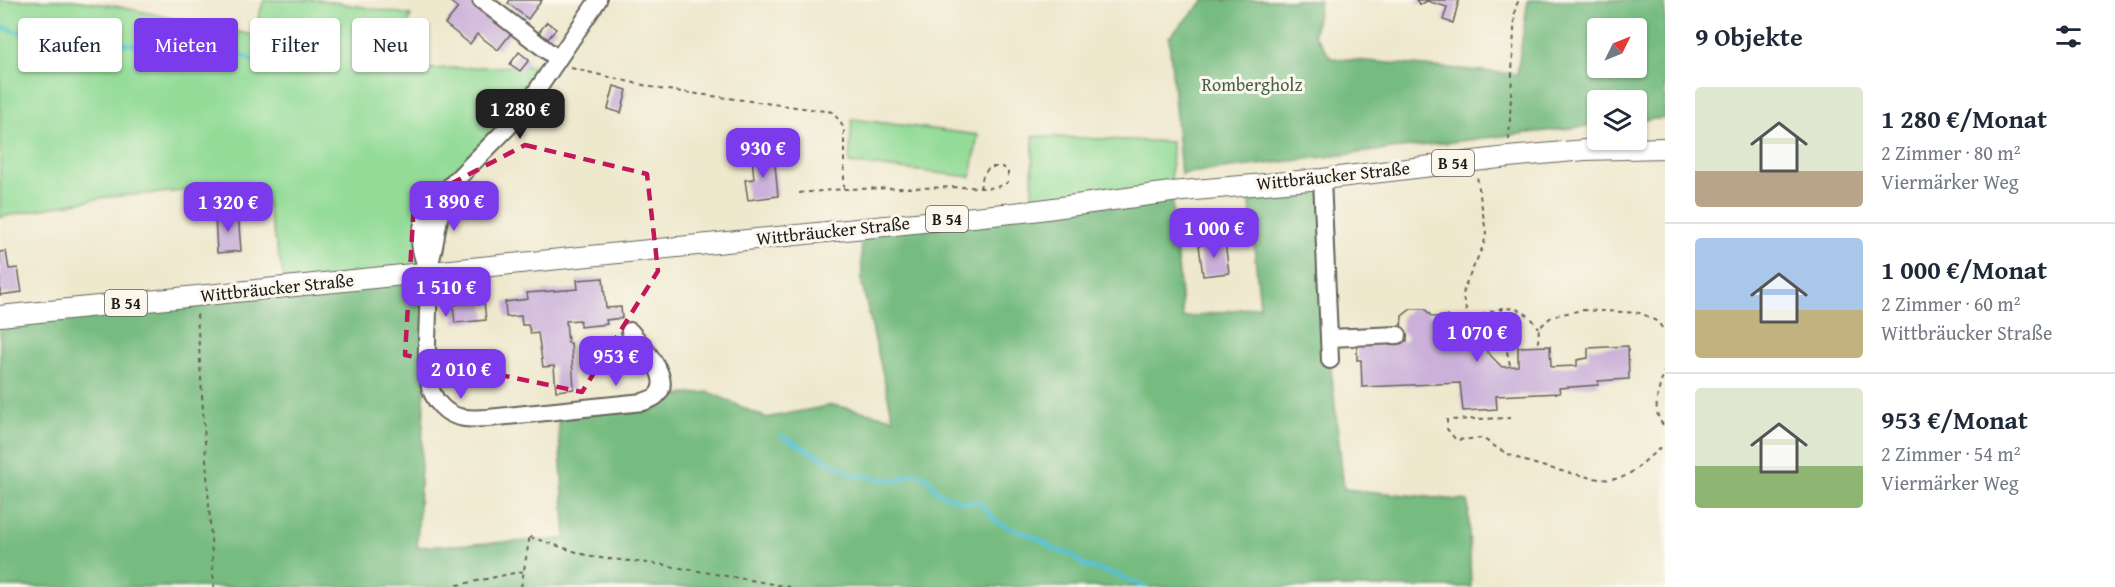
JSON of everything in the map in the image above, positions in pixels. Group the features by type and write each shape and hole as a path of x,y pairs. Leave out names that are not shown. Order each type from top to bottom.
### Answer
{"main road":[{"name":"Wittbräucker Straße","path":"0,316 1032,211 1192,190 1322,179 1474,160 1585,150 1665,148"}],"street":[{"path":"481,0 556,62"},
{"path":"598,0 521,114 440,193 430,206 421,230 419,245 427,272 429,317 426,364 429,385 442,408 465,419 488,418 509,421 643,402 657,396 661,386 660,371 630,331"},
{"path":"1322,179 1330,360"},
{"path":"1329,338 1398,335"}],"path":[{"path":"1508,157 1515,8 1519,0"},
{"path":"556,62 660,89 833,112 844,128 844,189"},
{"path":"1469,320 1463,298 1464,288 1484,244 1486,233 1474,160"},
{"path":"799,194 844,189 989,188 1008,182 1008,171 1003,166 989,167 982,176 980,188"},
{"path":"196,296 214,587"},
{"path":"1501,307 1510,365"},
{"path":"1467,324 1469,320 1501,307 1522,312 1533,318 1539,328 1538,343"},
{"path":"1539,328 1550,318 1583,310 1641,313 1658,322 1665,332"},
{"path":"1665,369 1656,408 1657,416 1665,428"},
{"path":"1511,418 1447,420 1447,429 1456,440 1483,438 1500,450 1521,460 1601,479 1620,478 1630,473 1665,445"},
{"path":"521,587 530,536 592,556 658,564 790,587"},
{"path":"448,587 524,571"}],"highlighted area":[{"path":"525,145 647,174 658,271 582,392 405,355 414,203"}],"green space":[{"path":"0,0 74,0 172,18 134,18 134,72 238,72 238,32 250,34 250,72 340,72 340,18 258,18 264,0 321,0 411,15 410,18 352,18 352,72 429,72 429,69 554,65 458,176 427,272 286,287 265,196 233,187 106,197 0,217"},
{"name":"Rombergholz","path":"1320,0 1314,34 1331,58 1517,74 1528,0 1665,0 1665,118 1647,120 1647,90 1587,90 1587,126 1181,174 1169,37 1204,1"},
{"path":"852,119 978,135 971,177 849,163"},
{"path":"1033,136 1172,142 1171,192 1032,211"},
{"path":"1322,179 1330,360 1344,489 1468,501 1471,587 0,587 0,316 427,272 426,364 417,547 566,539 558,419 669,396 709,392 766,418 833,405 893,418 862,284 861,228 1171,192 1183,318 1260,306 1248,184"}],"building":[{"path":"448,0 471,0 512,32 498,50 477,34 470,44 445,24 458,8"},
{"path":"510,0 542,0 528,19 508,3"},
{"path":"1416,0 1459,0 1453,23 1443,20 1447,7 1427,1 1420,5"},
{"path":"547,22 556,29 548,39 539,32"},
{"path":"519,52 529,60 520,71 510,64"},
{"path":"614,86 627,90 621,113 608,109"},
{"path":"774,155 778,196 748,200 745,180 754,179 752,157"},
{"path":"238,213 241,251 217,253 215,215"},
{"path":"1225,242 1229,273 1203,276 1199,245"},
{"path":"6,251 9,269 18,268 22,292 0,295 0,252"},
{"path":"603,278 606,308 621,307 622,318 606,320 607,324 580,327 580,320 566,321 568,343 571,343 574,389 556,391 554,366 543,367 538,333 531,334 528,325 522,325 521,316 506,317 505,302 528,299 527,293 578,289 577,280"},
{"path":"484,302 486,320 455,323 453,305"},
{"path":"1411,309 1425,309 1432,317 1447,316 1456,323 1456,327 1486,326 1487,352 1502,367 1518,366 1518,347 1550,346 1551,367 1577,366 1577,360 1588,358 1588,348 1628,346 1629,379 1598,381 1598,385 1559,388 1560,393 1496,396 1497,409 1463,411 1460,383 1362,387 1361,360 1357,360 1357,343 1407,341 1407,336 1401,332 1402,316"},
{"path":"619,337 620,349 608,350 606,338"}],"waterway":[{"path":"0,26 17,32 48,30 82,39 144,46 206,58 238,53 250,59"},
{"path":"782,436 854,475 897,481 910,474 925,475 939,493 966,503 979,502 998,523 1039,539 1055,550 1071,554 1083,565 1114,574 1145,587"}]}
